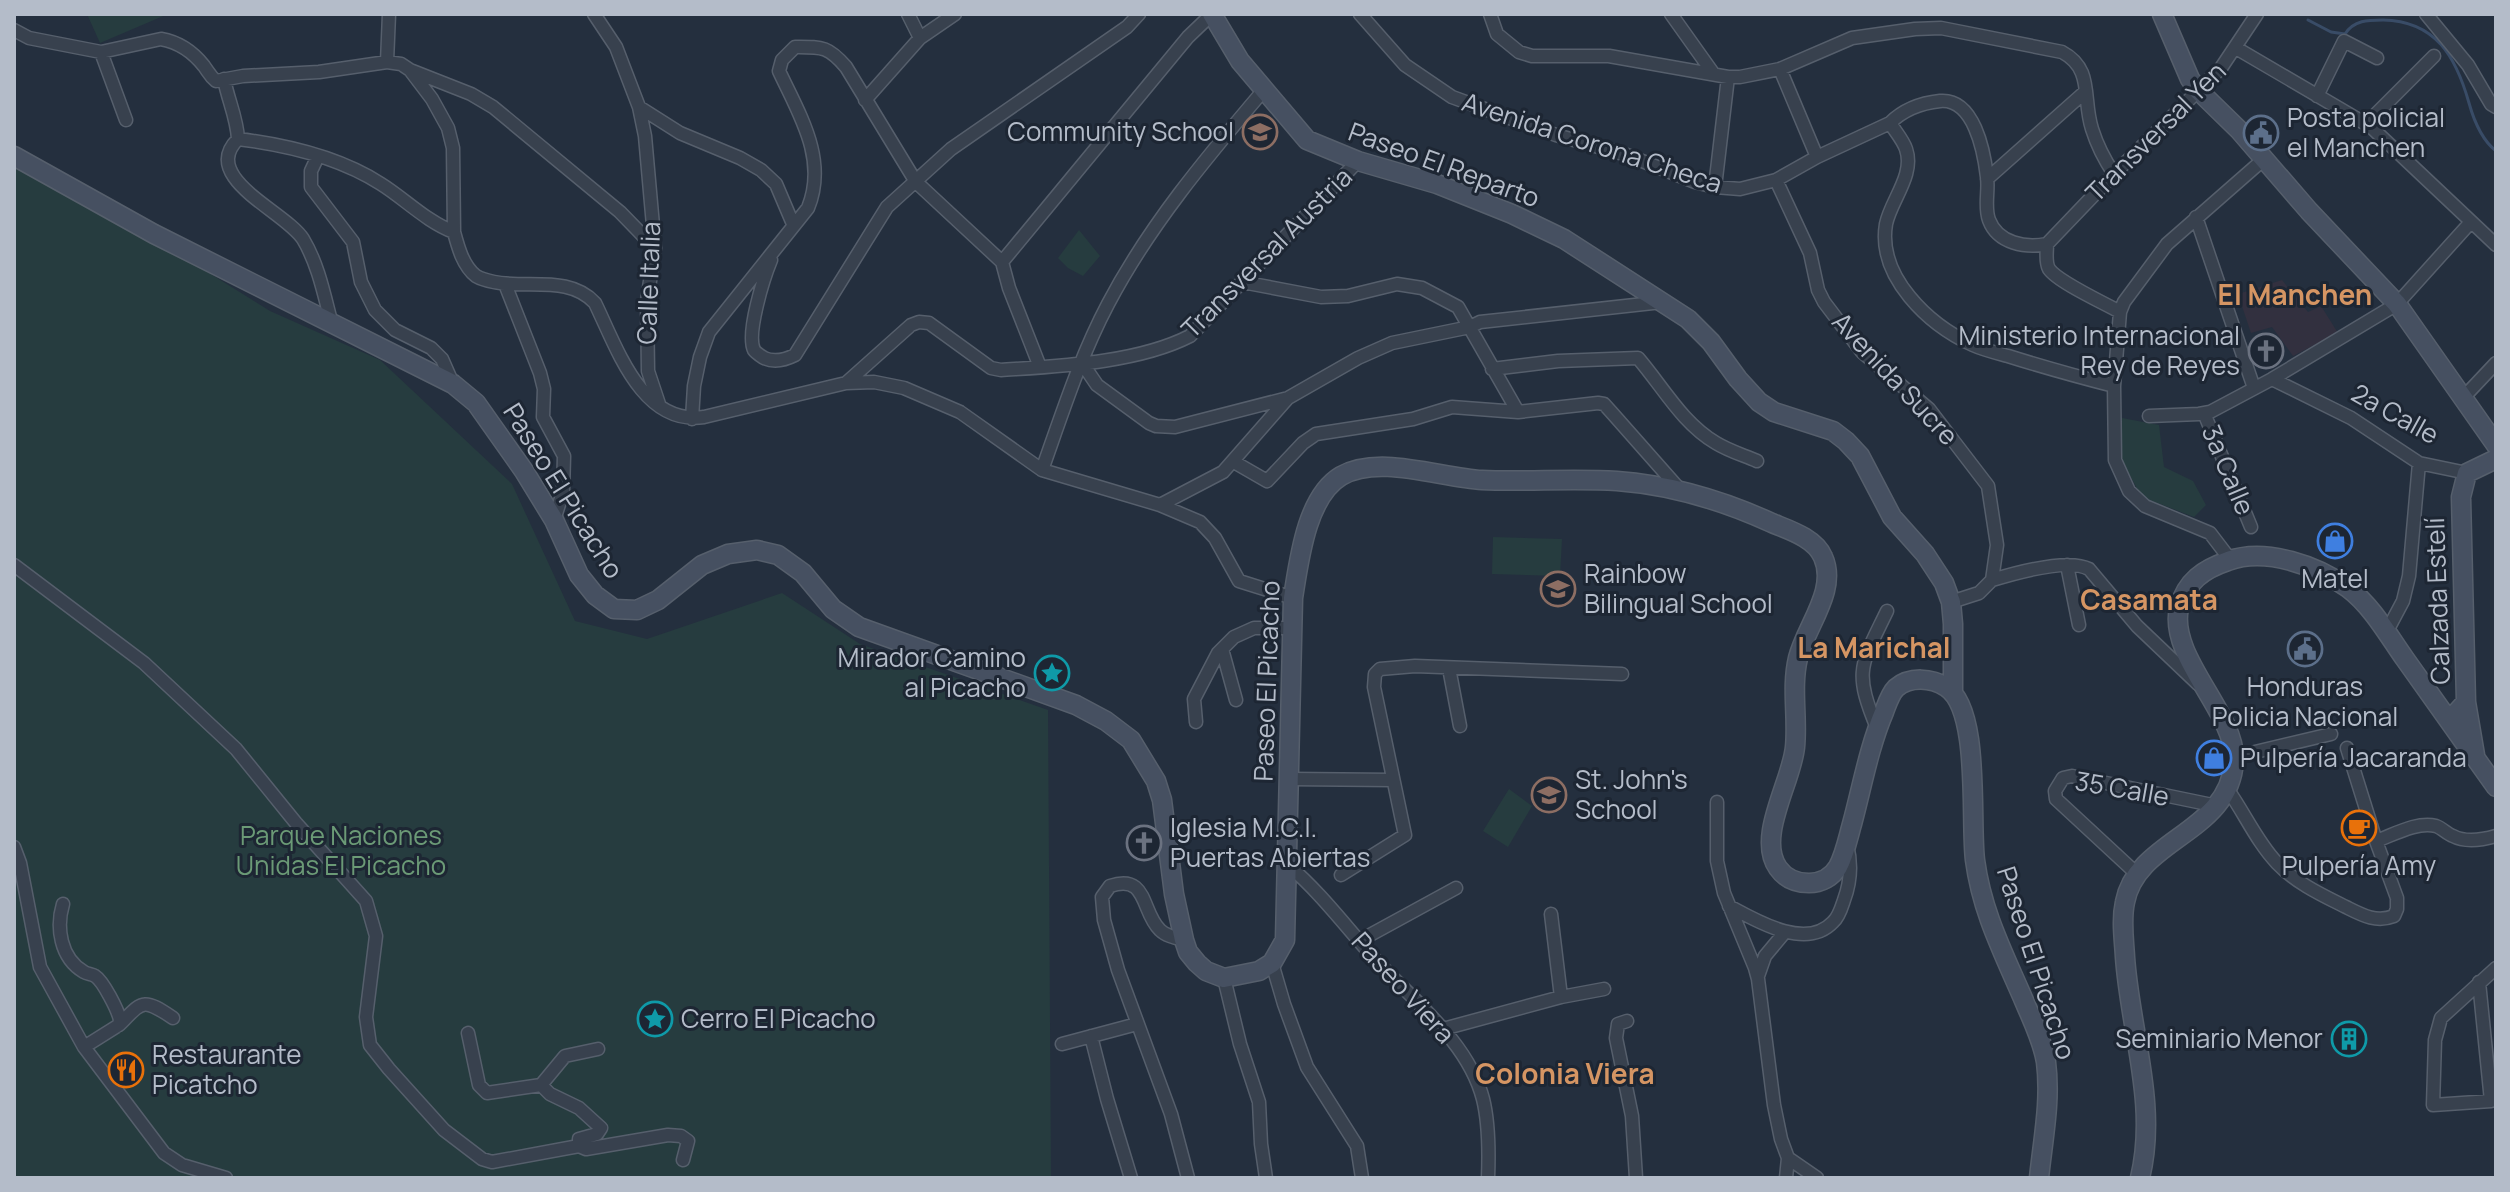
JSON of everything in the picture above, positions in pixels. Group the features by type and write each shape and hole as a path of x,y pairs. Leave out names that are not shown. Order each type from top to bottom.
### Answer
{"street":[{"path":"387,62 389,14"},
{"name":"Calle Italia","path":"594,14 616,47 639,107 645,136 655,248 647,301 648,371 661,409"},
{"path":"908,14 920,38"},
{"path":"865,100 920,38 955,14"},
{"path":"776,246 759,298 753,336 754,349 760,356 772,361 795,355 887,207 951,149 1127,27 1139,14"},
{"path":"1002,262 1188,37 1212,14"},
{"name":"Paseo El Reparto","path":"1212,14 1240,61 1307,140 1358,161 1437,184 1564,239 1688,319 1711,342 1759,402 1774,412 1833,431 1846,441 1860,456 1892,517 1925,554 1944,583 1951,602 1953,692"},
{"name":"Avenida Corona Checa","path":"1360,14 1405,65 1452,97 1556,135 1627,155 1695,182 1740,189 1776,180 1890,123 1898,115 1923,103 1947,101 1960,106 1970,117 1987,179"},
{"path":"1490,14 1497,34 1519,52 1532,56 1609,56 1728,77 1780,69 1852,38 1915,29 1941,28 2062,52 2076,59 2083,72 2091,127 2100,152 2114,174"},
{"path":"1671,14 1713,73"},
{"path":"2162,14 2190,79 2199,91 2239,130 2309,211 2397,304 2496,445"},
{"name":"Transversal Yen","path":"2047,244 2199,91 2236,48 2257,14"},
{"path":"2426,14 2468,65 2491,104 2496,107"},
{"path":"14,30 29,38 101,52 161,39 171,41 193,55 216,81 243,76 319,72 387,62 401,64 471,94 493,107 620,212 655,248"},
{"path":"2317,96 2344,41 2377,58"},
{"path":"692,419 697,372 709,332 808,208 814,192 816,174 808,130 779,71 782,60 795,47 820,47 833,52 846,67 916,182 1002,262 1040,367"},
{"path":"2236,48 2366,124 2496,245"},
{"path":"101,52 126,120"},
{"path":"2366,124 2434,56"},
{"path":"1780,69 1817,157"},
{"path":"410,70 432,99 451,137 454,232 460,253 476,276 505,284 567,286 587,294 595,303 636,382 661,409 680,418 692,419 846,383 874,382 904,388 960,412 1042,470 1160,505 1200,522 1215,538 1239,581 1293,598"},
{"path":"1715,187 1728,77"},
{"path":"224,79 237,123 238,139 229,148 227,161 231,174 244,189 295,228 304,241 318,272 331,321"},
{"path":"1042,470 1072,385 1109,302 1153,231 1198,168 1263,91"},
{"path":"2086,91 1987,179 1989,221 2001,236 2014,243 2031,247 2047,244 2046,259 2050,269 2120,312"},
{"path":"639,107 680,133 761,170 776,184 793,224"},
{"path":"1890,123 1906,149 1908,167 1892,204 1886,225 1885,246 1893,274 1914,302 1935,322 1974,345 2114,386"},
{"path":"238,139 349,166 454,232"},
{"name":"Paseo El Picacho","path":"14,156 154,234 453,384 476,403 524,471 554,520 579,575 595,595 614,609 637,610 658,600 702,565 728,554 757,550 767,552 778,555 803,573 833,609 859,627 1076,705 1106,721 1131,740 1156,781 1162,800 1174,894 1188,952 1206,971 1224,978"},
{"path":"318,156 311,171 311,187 353,242 361,282 375,310 395,330 431,348 442,359 453,384"},
{"path":"2233,559 2210,533 2145,506 2129,491 2115,460 2114,386 2120,312 2124,302 2167,244 2264,159"},
{"name":"Transversal Austria","path":"846,383 911,325 919,322 929,323 991,368 1001,370 1150,353 1176,343 1190,336 1358,161"},
{"name":"Avenida Sucre","path":"1776,180 1810,253 1818,290 1824,302 1862,352 1929,409 1988,486 1997,545 1992,580"},
{"path":"2196,217 2254,388"},
{"path":"2149,416 2204,413 2272,379 2397,304 2470,223"},
{"path":"1242,282 1321,297 1361,293 1397,284 1422,288 1458,307 1518,412"},
{"path":"505,284 540,373 544,389 543,417 564,456 563,492 554,520"},
{"path":"1082,363 1097,385 1156,426 1175,427 1288,398 1376,349 1423,335 1470,327 1480,322 1662,302"},
{"path":"1492,369 1558,361 1638,358 1670,400 1705,435 1757,461"},
{"path":"2463,398 2496,363"},
{"name":"2a Calle","path":"2272,379 2351,418 2419,463 2467,473"},
{"path":"1160,505 1219,475 1234,462 1288,398"},
{"path":"1234,462 1267,481 1303,443 1316,434 1413,419 1452,407 1518,412 1604,404 1681,491"},
{"name":"3a Calle","path":"2204,413 2251,527"},
{"path":"2467,473 2496,459"},
{"path":"2386,633 2403,601 2409,576 2419,463"},
{"name":"Paseo El Picacho","path":"1272,963 1285,940 1293,598 1312,512 1329,486 1344,474 1374,468 1400,468 1476,480 1620,481 1681,491 1737,507 1797,534 1819,548 1826,561 1826,588 1808,627 1795,675 1795,746 1789,778 1776,813 1771,849 1775,864 1791,880 1823,881 1837,870 1847,845 1877,728 1892,692 1907,682 1934,681 1953,692 1964,712 1980,892 1992,930 2046,1058 2049,1103 2039,1178"},
{"name":"Calzada Estelí","path":"2449,721 2466,702 2461,497 2467,473"},
{"path":"2140,1178 2147,1115 2126,977 2125,902 2137,874 2192,829 2222,798 2233,776 2234,757 2229,732 2204,688 2182,639 2178,611 2186,589 2206,569 2233,559 2265,557 2306,565 2349,589 2365,604 2496,787"},
{"path":"14,565 144,663 236,749 296,823 366,901 376,936 366,1017 370,1045 444,1130 482,1159 492,1162 579,1146 586,1149 668,1135 681,1136 688,1141 683,1160"},
{"path":"2067,565 2079,625"},
{"path":"1951,602 1979,593 1992,580 2014,573 2067,565 2082,566 2089,569 2137,626 2204,688"},
{"path":"1877,728 1861,683 1862,668 1887,611"},
{"path":"1196,722 1194,699 1222,649 1234,637 1254,628 1292,628"},
{"path":"1222,649 1236,700"},
{"path":"1341,875 1404,836 1374,687 1375,674 1380,669 1415,666 1622,674"},
{"path":"1449,668 1460,726"},
{"path":"2466,702 2475,758"},
{"path":"2234,757 2331,734"},
{"path":"2222,798 2285,870 2307,887 2365,916 2383,920 2394,916 2397,898 2347,748"},
{"name":"35 Calle","path":"2137,874 2056,799 2055,791 2063,778 2072,776 2222,798"},
{"path":"1290,779 1393,780"},
{"path":"1717,802 1717,861 1724,893 1758,979 1774,1105 1788,1158 1786,1178"},
{"path":"2376,841 2422,826 2437,826 2455,838 2468,840 2496,836"},
{"path":"1729,906 1763,925 1785,932 1811,932 1833,922 1848,890 1851,874 1847,845"},
{"path":"14,847 20,863 40,967 84,1047 164,1153 182,1165 226,1178"},
{"name":"Paseo Viera","path":"1288,865 1315,888 1459,1050 1483,1099 1489,1151 1488,1178"},
{"path":"1184,940 1161,931 1134,885 1110,886 1102,897 1104,920 1118,970 1171,1114 1188,1178"},
{"path":"1359,941 1456,888"},
{"path":"63,904 59,930 63,947 76,965 100,981 119,1013 119,1025"},
{"path":"1551,914 1561,997"},
{"path":"1758,979 1765,956 1785,932"},
{"path":"1266,1178 1259,1102 1240,1044 1224,978 1259,971 1272,963 1307,1067 1357,1146 1362,1178"},
{"path":"2479,982 2491,1101 2434,1105 2436,1029 2441,1018 2473,991 2479,982 2496,968"},
{"path":"1443,1029 1561,997 1604,989"},
{"path":"84,1047 119,1025 136,1006 146,1004 156,1007 173,1018"},
{"path":"1627,1021 1618,1024 1616,1038 1632,1116 1636,1178"},
{"path":"1062,1044 1137,1024"},
{"path":"468,1033 479,1085 487,1093 541,1085 565,1056 598,1049"},
{"path":"1091,1036 1131,1178"},
{"path":"541,1085 550,1094 579,1108 601,1128 597,1134 579,1139 579,1146"},
{"path":"1788,1158 1817,1178"}],"shaded area":[{"path":"2282,280 2308,312 2321,306 2338,333 2293,356 2272,327 2251,333 2238,294"}],"green space":[{"path":"87,14 168,14 100,43"},
{"name":"Parque Naciones Unidas El Picacho","path":"14,166 148,235 270,311 380,360 512,484 575,621 647,639 782,593 860,644 1048,710 1051,1178 14,1178"},
{"path":"1079,230 1100,256 1083,276 1058,258"},
{"path":"2122,418 2159,425 2164,467 2193,481 2206,505 2194,517 2142,497 2121,460"},
{"path":"1493,537 1562,539 1560,576 1492,574"},
{"path":"1509,789 1532,806 1508,847 1483,831"}],"waterway":[{"path":"2308,20 2331,32 2345,34 2357,23 2383,20 2417,27 2430,35 2441,45 2458,71 2479,130 2496,151"}],"place":[{"name":"Community School","path":"1260,132"},
{"name":"Posta policial el Manchen","path":"2261,133"},
{"name":"Ministerio Internacional Rey de Reyes","path":"2266,351"},
{"name":"Matel","path":"2335,541"},
{"name":"Rainbow Bilingual School","path":"1558,589"},
{"name":"Honduras Policia Nacional","path":"2305,649"},
{"name":"Mirador Camino al Picacho","path":"1052,673"},
{"name":"Pulpería Jacaranda","path":"2214,758"},
{"name":"St. John's School","path":"1549,795"},
{"name":"Pulpería Amy","path":"2359,828"},
{"name":"Iglesia M.C.I. Puertas Abiertas","path":"1144,843"},
{"name":"Cerro El Picacho","path":"655,1019"},
{"name":"Seminiario Menor","path":"2349,1039"},
{"name":"Restaurante Picatcho","path":"126,1070"}],"district":[{"name":"El Manchen","path":"2295,295"},
{"name":"Casamata","path":"2149,600"},
{"name":"La Marichal","path":"1874,648"},
{"name":"Colonia Viera","path":"1565,1074"}]}
